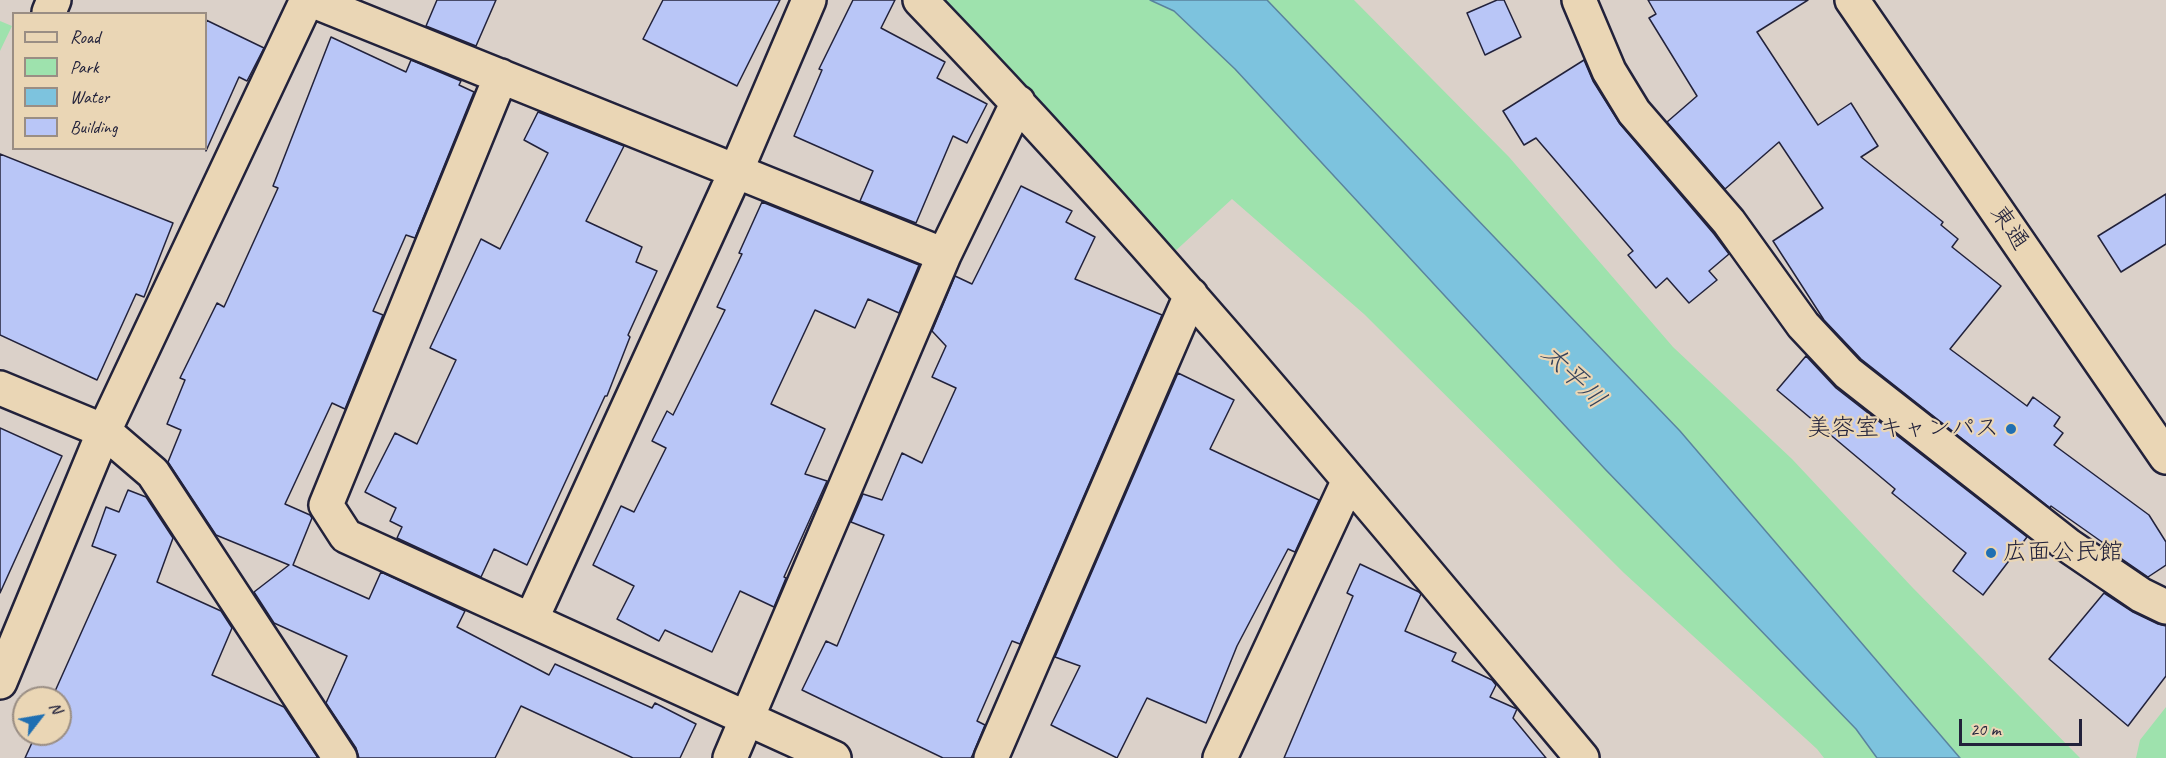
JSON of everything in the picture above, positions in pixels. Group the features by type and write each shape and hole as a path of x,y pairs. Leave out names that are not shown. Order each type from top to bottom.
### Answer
{"street":[{"path":"4,660 104,431 309,0 944,255"},
{"path":"531,620 736,171 809,0"},
{"path":"920,0 1018,102 1191,295 1582,758"},
{"path":"1579,0 1609,71 1634,112 1729,222 1803,325 1848,373 2069,546 2141,595 2166,608"},
{"name":"東通","path":"1852,0 2166,457"},
{"path":"501,76 326,505 346,536 834,758"},
{"path":"730,758 944,255 1018,102"},
{"path":"991,758 1191,295"},
{"path":"0,388 104,431 153,473 340,758"},
{"path":"1220,758 1349,480"}],"green space":[{"path":"943,0 1150,0 1174,11 1235,69 1605,469 1856,729 1877,758 1824,758 1817,749 1624,573 1364,314 1232,199 1172,254 1027,87"},
{"path":"1267,0 1354,0 1509,157 1673,347 1792,459 1912,587 2080,758 1960,758 1680,431"},
{"path":"0,21 12,26 0,51"},
{"path":"2166,707 2166,758 2136,758 2140,740"}],"water":[{"name":"太平川","path":"1150,0 1267,0 1680,431 1960,758 1877,758 1856,729 1605,469 1235,69 1174,11"}],"building":[{"path":"437,0 496,0 476,46 426,26"},
{"path":"663,0 780,0 737,86 643,39"},
{"path":"853,0 895,0 881,28 945,62 937,78 987,104 967,143 953,136 916,223 860,201 873,171 794,136 822,70 819,69"},
{"path":"1497,0 1504,0 1521,37 1485,55 1467,13"},
{"path":"1648,0 1808,0 1757,32 1818,125 1851,103 1878,146 1861,157 1943,222 1941,225 1958,239 1952,247 2001,286 1950,349 2027,406 2033,397 2060,417 2054,426 2063,433 2054,445 2149,515 2166,542 2166,565 2148,577 2051,506 2050,508 1861,359 1824,320 1773,241 1823,208 1779,142 1725,189 1667,122 1697,96 1649,18 1656,14"},
{"path":"207,20 264,48 247,81 239,77 207,149"},
{"path":"331,37 406,72 411,60 461,81 459,85 474,92 415,238 406,235 373,311 383,315 345,409 332,403 285,504 312,518 293,565 369,599 381,572 465,611 457,627 549,675 555,664 652,708 655,703 696,724 680,758 633,758 521,706 495,758 359,758 356,748 326,703 347,656 274,623 254,592 289,565 216,535 168,462 181,430 167,424 185,380 180,378 217,303 224,307 278,188 273,186"},
{"path":"1584,60 1593,81 1620,124 1729,254 1709,271 1717,280 1689,303 1667,278 1656,288 1628,255 1633,251 1536,138 1524,145 1503,111"},
{"path":"538,112 624,146 586,221 642,247 636,262 657,271 628,335 630,337 607,396 605,396 527,565 494,549 481,577 397,538 402,527 390,521 396,508 365,492 395,433 417,444 456,360 430,348 481,239 500,249 548,153 524,140"},
{"path":"0,154 173,223 144,297 136,294 97,380 0,335"},
{"path":"1021,186 1072,211 1066,222 1095,237 1075,279 1162,315 1020,644 1012,641 977,721 985,725 973,754 971,758 943,758 802,690 826,641 837,646 884,535 851,522 863,494 882,500 902,453 922,463 956,388 932,377 946,346 932,331 955,276 972,284"},
{"path":"2166,194 2166,244 2121,272 2098,236"},
{"path":"762,202 919,265 899,313 868,299 855,328 815,310 771,404 825,429 805,474 827,481 784,577 786,578 774,607 740,591 712,652 665,630 659,641 617,619 634,586 593,565 621,506 634,512 666,448 652,441 667,411 673,415 725,310 717,307 742,254 739,253"},
{"path":"1806,356 1836,388 2027,537 1983,595 1953,571 1966,553 1892,493 1895,489 1777,390"},
{"path":"1178,373 1234,400 1210,449 1319,500 1295,552 1288,549 1237,646 1206,723 1147,698 1117,758 1051,725 1080,666 1055,657"},
{"path":"0,428 62,456 0,593"},
{"path":"128,490 146,497 173,538 157,582 221,611 232,628 212,675 284,707 318,758 25,758 30,746 72,746 72,686 57,686 116,555 92,546 106,507 119,512"},
{"path":"1360,564 1421,594 1405,631 1456,653 1452,661 1492,680 1496,685 1490,697 1517,709 1513,718 1546,758 1284,758 1353,596 1347,593"},
{"path":"2104,593 2133,612 2166,626 2166,676 2128,726 2049,659"}],"place":[{"name":"美容室キャンパス","path":"2011,429"},
{"name":"広面公民館","path":"1991,553"}]}
